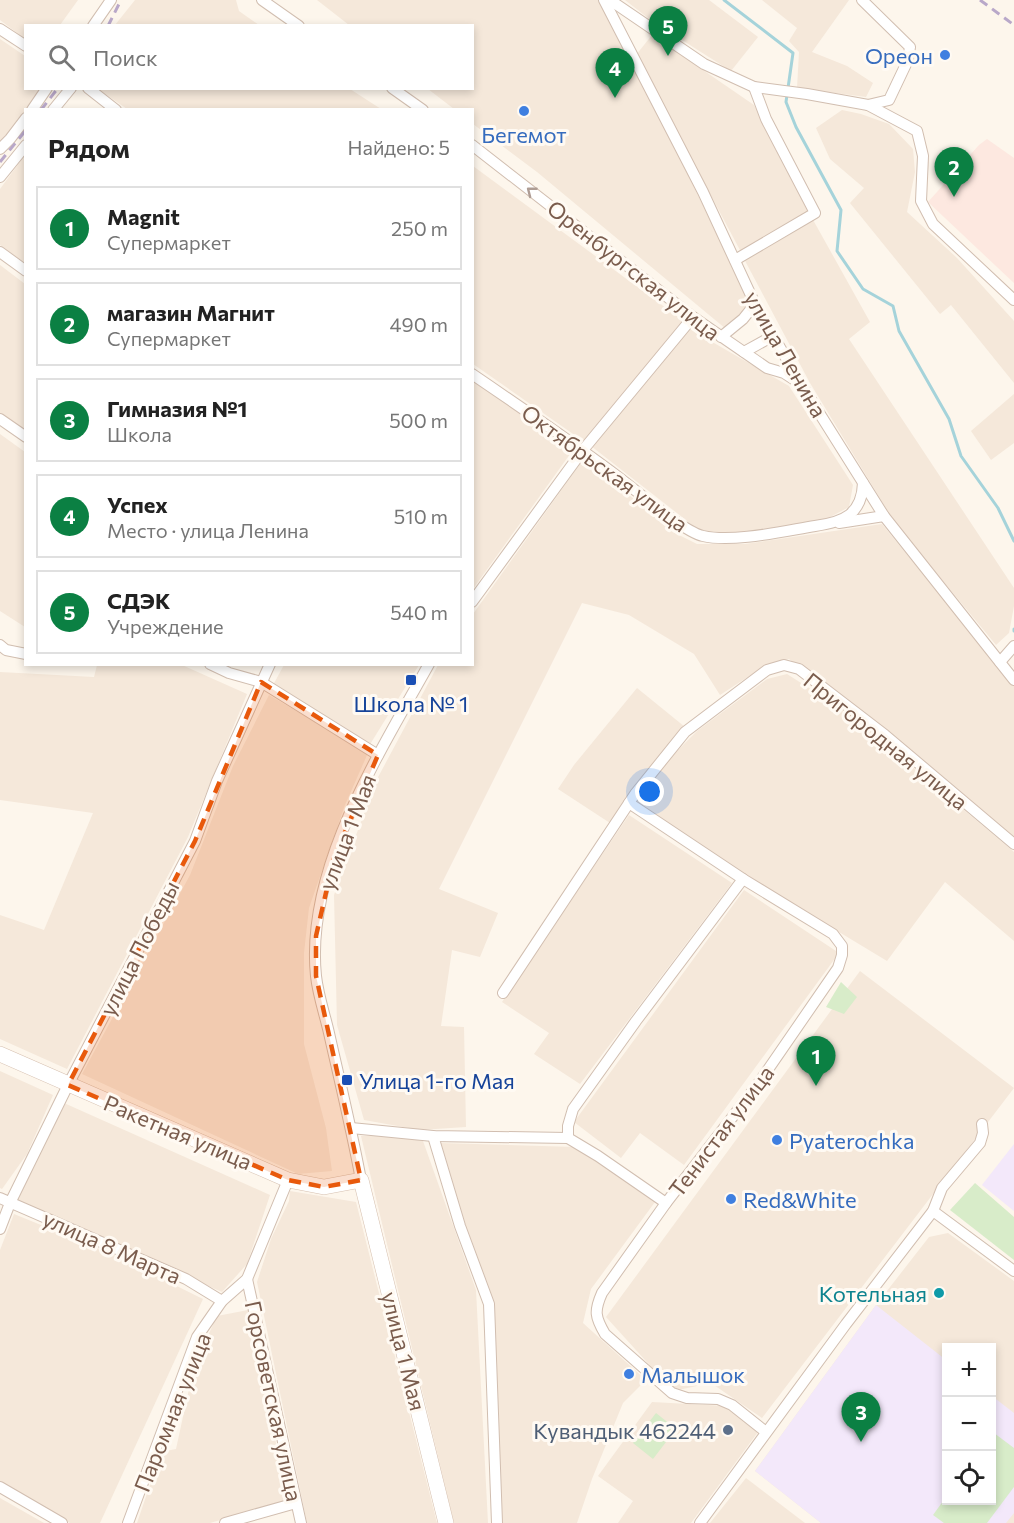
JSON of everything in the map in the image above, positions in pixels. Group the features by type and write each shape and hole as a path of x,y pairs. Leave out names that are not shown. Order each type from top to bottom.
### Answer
{"main road":[{"name":"Ракетная улица","path":"0,1053 68,1085 288,1180 324,1186 361,1180"},
{"name":"улица 1 Мая","path":"361,1180 446,1523"}],"street":[{"path":"94,24 111,0"},
{"path":"262,0 296,24"},
{"name":"улица Ленина","path":"604,0 698,182 756,304 801,384 884,516 1014,680"},
{"path":"610,0 704,64 754,87 868,105 917,131 923,156 921,201 933,224 1014,300"},
{"path":"862,0 910,47 908,60 889,100 868,105"},
{"path":"0,28 24,45"},
{"path":"735,260 815,213 766,119 754,87"},
{"path":"33,108 46,90"},
{"path":"55,108 69,90"},
{"path":"91,90 113,108"},
{"path":"395,90 420,108"},
{"path":"0,149 24,121"},
{"path":"0,177 24,147"},
{"name":"Оренбургская улица","path":"474,147 693,317 767,368 801,384"},
{"path":"0,252 24,270"},
{"path":"721,337 743,319 756,304"},
{"path":"474,599 583,450 693,317"},
{"path":"744,352 773,336"},
{"name":"Октябрьская улица","path":"474,375 583,450 699,535 714,538 756,535 832,524 852,513 859,505 863,483"},
{"path":"0,419 24,436"},
{"path":"832,524 884,516"},
{"path":"1000,662 1014,646"},
{"path":"3,647 24,653"},
{"name":"Пригородная улица","path":"629,803 685,732 767,670 784,664 799,669 885,735 1014,844"},
{"path":"214,666 228,673 261,682 378,755"},
{"name":"улица Победы","path":"0,1228 5,1201 195,841 217,781 269,666"},
{"name":"улица 1 Мая","path":"361,1180 316,976 316,936 322,898 334,858 357,798 378,755 428,666"},
{"path":"503,993 629,803"},
{"name":"Тенистая улица","path":"629,803 743,879 833,934 842,946 842,955 834,974 758,1084 666,1203"},
{"path":"568,1138 568,1126 573,1109 743,879"},
{"path":"700,1523 933,1211 942,1188 980,1143 983,1133 982,1124"},
{"path":"351,1128 433,1136 568,1138 598,1155 666,1203 602,1293 596,1307 598,1323 606,1334 672,1393 687,1398 718,1400 732,1405 766,1432"},
{"path":"433,1136 460,1226 489,1304 496,1523"},
{"name":"Паромная улица","path":"128,1523 197,1337 222,1301 247,1279 288,1180"},
{"name":"улица 8 Марта","path":"5,1201 186,1279 222,1301"},
{"path":"933,1211 1014,1271"},
{"name":"Горсоветская улица","path":"247,1279 301,1523"},
{"path":"0,1487 62,1523"},
{"path":"225,1523 296,1503"}],"highlighted area":[{"path":"261,682 378,755 334,858 316,936 316,976 361,1180 324,1187 288,1180 68,1085 195,841"}],"shaded area":[{"path":"0,0 78,0 61,24 24,24 24,38 0,20"},
{"path":"135,0 236,0 239,11 258,24 116,24"},
{"path":"317,0 598,0 648,90 750,305 726,329 537,172 474,125 474,108 453,108 429,90 474,90 474,24 348,24"},
{"path":"625,0 709,0 758,37 731,71 652,21"},
{"path":"762,0 849,0 812,52 847,66 873,83 866,97 797,88 799,52 789,41 797,28"},
{"path":"652,35 754,105 812,213 741,252 636,55"},
{"path":"0,39 24,55 24,90 43,90 30,108 24,108 24,116 19,124 0,141"},
{"path":"99,90 352,90 379,108 126,108"},
{"path":"842,110 889,124 913,149 915,172 907,212 957,258 1014,321 1014,383 951,305 940,314 850,203 864,188 830,159 816,128"},
{"path":"987,139 1014,158 1014,283 928,202"},
{"path":"24,156 24,262 0,245 0,189"},
{"path":"474,167 685,322 586,443 474,365"},
{"path":"812,218 870,322 849,339 1014,588 1014,606 1009,633 996,645 895,523 810,383 743,257"},
{"path":"0,265 24,283 24,432 0,414"},
{"path":"688,328 789,386 853,485 849,507 817,524 716,535 700,531 591,446"},
{"path":"474,382 573,450 474,588"},
{"path":"1014,394 1014,443 991,460 971,431"},
{"path":"0,434 24,451 24,626 0,611"},
{"path":"580,464 594,465 671,531 697,544 745,544 882,524 1014,686 1014,841 913,753 789,659 768,664 720,695 694,654 629,615 582,603 439,889 498,913 480,957 452,950 441,1026 464,1027 466,1127 420,1130 364,1120 337,1025 334,895 376,781 437,666 474,666 474,613"},
{"path":"97,666 184,666 247,694 188,837 67,1069 0,1039 0,915 44,930 93,813 0,800 0,672 94,677"},
{"path":"283,666 418,666 369,746 273,685"},
{"path":"787,674 850,714 1014,852 1014,941 945,882 887,961 758,883 636,803 655,773 697,731 767,679"},
{"path":"637,688 685,727 641,778 610,823 558,789 574,765"},
{"path":"269,695 368,753 345,805 309,908 304,953 304,1044 326,1128 332,1171 298,1174 82,1074 190,875 233,766"},
{"path":"629,815 732,883 580,1084 534,1054 549,1033 502,1002"},
{"path":"744,890 839,953 684,1165 640,1133 621,1158 574,1122"},
{"path":"860,971 1014,1088 762,1418 711,1383 678,1390 664,1381 606,1317"},
{"path":"0,1071 53,1095 27,1154 2,1189 0,1188"},
{"path":"64,1103 270,1195 247,1264 222,1292 16,1201"},
{"path":"361,1136 395,1136 423,1141 476,1290 488,1523 454,1523"},
{"path":"440,1143 576,1147 655,1202 591,1289 583,1323 646,1380 623,1403 577,1523 499,1523 493,1303 465,1228"},
{"path":"1014,1144 1014,1211 982,1185"},
{"path":"290,1191 356,1202 437,1523 307,1523 257,1282 271,1239 289,1201"},
{"path":"14,1214 112,1254 203,1299 100,1523 70,1523 0,1484 0,1250"},
{"path":"948,1233 1014,1281 1014,1523 821,1523 755,1471 876,1305 929,1237"},
{"path":"876,1305 942,1357 942,1505 996,1505 996,1399 1014,1413 1014,1513 1006,1523 821,1523 755,1471"},
{"path":"248,1310 288,1500 210,1523 137,1523 161,1452 176,1449 194,1366 217,1316"},
{"path":"652,1402 726,1406 758,1432 691,1523 618,1523 633,1501 598,1476"},
{"path":"746,1478 805,1523 710,1523"},
{"path":"0,1498 44,1523 0,1523"}],"green space":[{"path":"841,982 857,997 844,1014 826,1007"},
{"path":"975,1183 1014,1217 1014,1260 950,1210"},
{"path":"656,1413 676,1429 653,1459 633,1443"},
{"path":"996,1434 1014,1448 1014,1487 987,1523 944,1523 933,1515 942,1503 942,1505 996,1505"}],"waterway":[{"path":"724,0 793,53 786,102 796,127 841,210 837,251 863,289 893,306 899,331 949,419 961,456 998,508 1014,541"}],"railway":[{"path":"109,24 121,0"},
{"path":"980,0 1014,25"},
{"path":"43,108 56,90"},
{"path":"0,162 24,132"}],"place":[{"name":"Ореон","path":"945,55"},
{"name":"СДЭК","path":"668,56"},
{"name":"Успех","path":"615,98"},
{"name":"Бегемот","path":"524,111"},
{"name":"магазин Магнит","path":"954,197"},
{"name":"Школа № 1","path":"411,680"},
{"name":"Улица 1-го Мая","path":"347,1080"},
{"name":"Magnit","path":"816,1086"},
{"name":"Pyaterochka","path":"777,1140"},
{"name":"Red&White","path":"731,1199"},
{"name":"Котельная","path":"939,1293"},
{"name":"Малышок","path":"629,1374"},
{"name":"Кувандык 462244","path":"728,1430"},
{"name":"Гимназия №1","path":"861,1442"}]}
